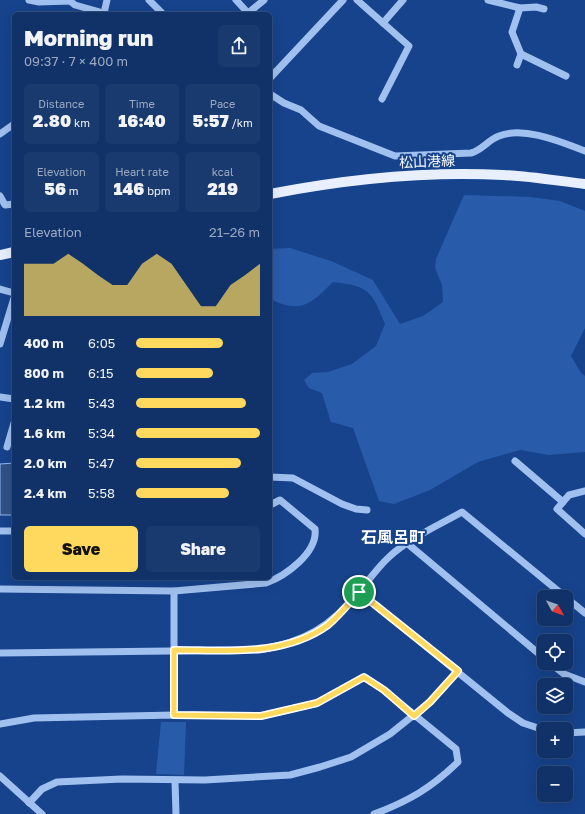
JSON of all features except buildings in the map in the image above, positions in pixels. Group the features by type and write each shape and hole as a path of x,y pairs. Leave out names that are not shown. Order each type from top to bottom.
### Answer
{"main road":[{"name":"松山港線","path":"272,194 364,179 428,174 504,175 585,184"},
{"path":"0,255 12,252"}],"street":[{"path":"29,0 39,2 70,1 75,5 98,12"},
{"path":"105,12 107,0"},
{"path":"149,0 161,12"},
{"path":"236,0 246,12"},
{"path":"250,12 264,0"},
{"path":"272,76 343,0"},
{"path":"357,0 409,46 382,99"},
{"path":"383,23 402,0"},
{"path":"488,0 520,8 544,8"},
{"path":"520,8 512,32 521,54 566,76"},
{"path":"517,65 521,54"},
{"path":"272,95 284,104 301,110 319,126 396,156 470,154 478,151 497,136 507,133 522,133 550,138 585,151"},
{"path":"0,134 12,125"},
{"path":"0,196 5,204 12,204"},
{"path":"0,289 12,292"},
{"path":"0,344 12,305"},
{"path":"0,397 12,399"},
{"path":"7,447 12,435"},
{"path":"516,461 563,502"},
{"path":"272,477 293,478 342,504 356,510 367,510"},
{"path":"585,491 569,495 557,509 585,534"},
{"path":"0,589 174,591 250,586 277,579 287,572 313,545 316,536 315,530 280,500 272,504"},
{"path":"0,653 259,650 295,642 328,624 359,592 390,556 462,512 585,613"},
{"path":"0,532 12,531"},
{"path":"408,544 537,652"},
{"path":"174,591 174,715"},
{"path":"359,592 458,671 508,714 523,723 537,728"},
{"path":"559,670 564,674 585,682"},
{"path":"29,802 42,789 57,782 122,779 175,781 290,775 320,767 351,757 390,734 430,702 458,671"},
{"path":"0,724 34,718 174,715 261,716 317,703 364,677 384,690 456,749 458,762 440,779 402,803 374,814"},
{"path":"573,733 585,732"},
{"path":"0,776 42,814"},
{"path":"175,781 176,814"}],"shaded area":[{"path":"464,195 530,197 560,201 585,211 585,328 571,356 581,373 585,376 585,452 549,455 520,450 478,462 430,490 394,504 379,501 353,428 331,422 322,393 309,388 304,380 312,373 328,372 352,364 376,346 385,324 381,313 377,304 368,292 355,286 333,282 312,301 305,304 290,306 272,300 272,249 290,248 331,261 373,280 400,324 423,316 443,302 442,285 435,268 436,259"},
{"path":"12,463 12,515 0,515 0,464"},
{"path":"161,722 186,722 184,775 156,774"}],"district":[{"name":"石風呂町","path":"393,537"}],"route":[{"path":"359,592 458,671 430,702 414,716 384,690 364,677 317,703 261,716 174,715 174,650 259,650 295,642 328,624 359,592"}]}
